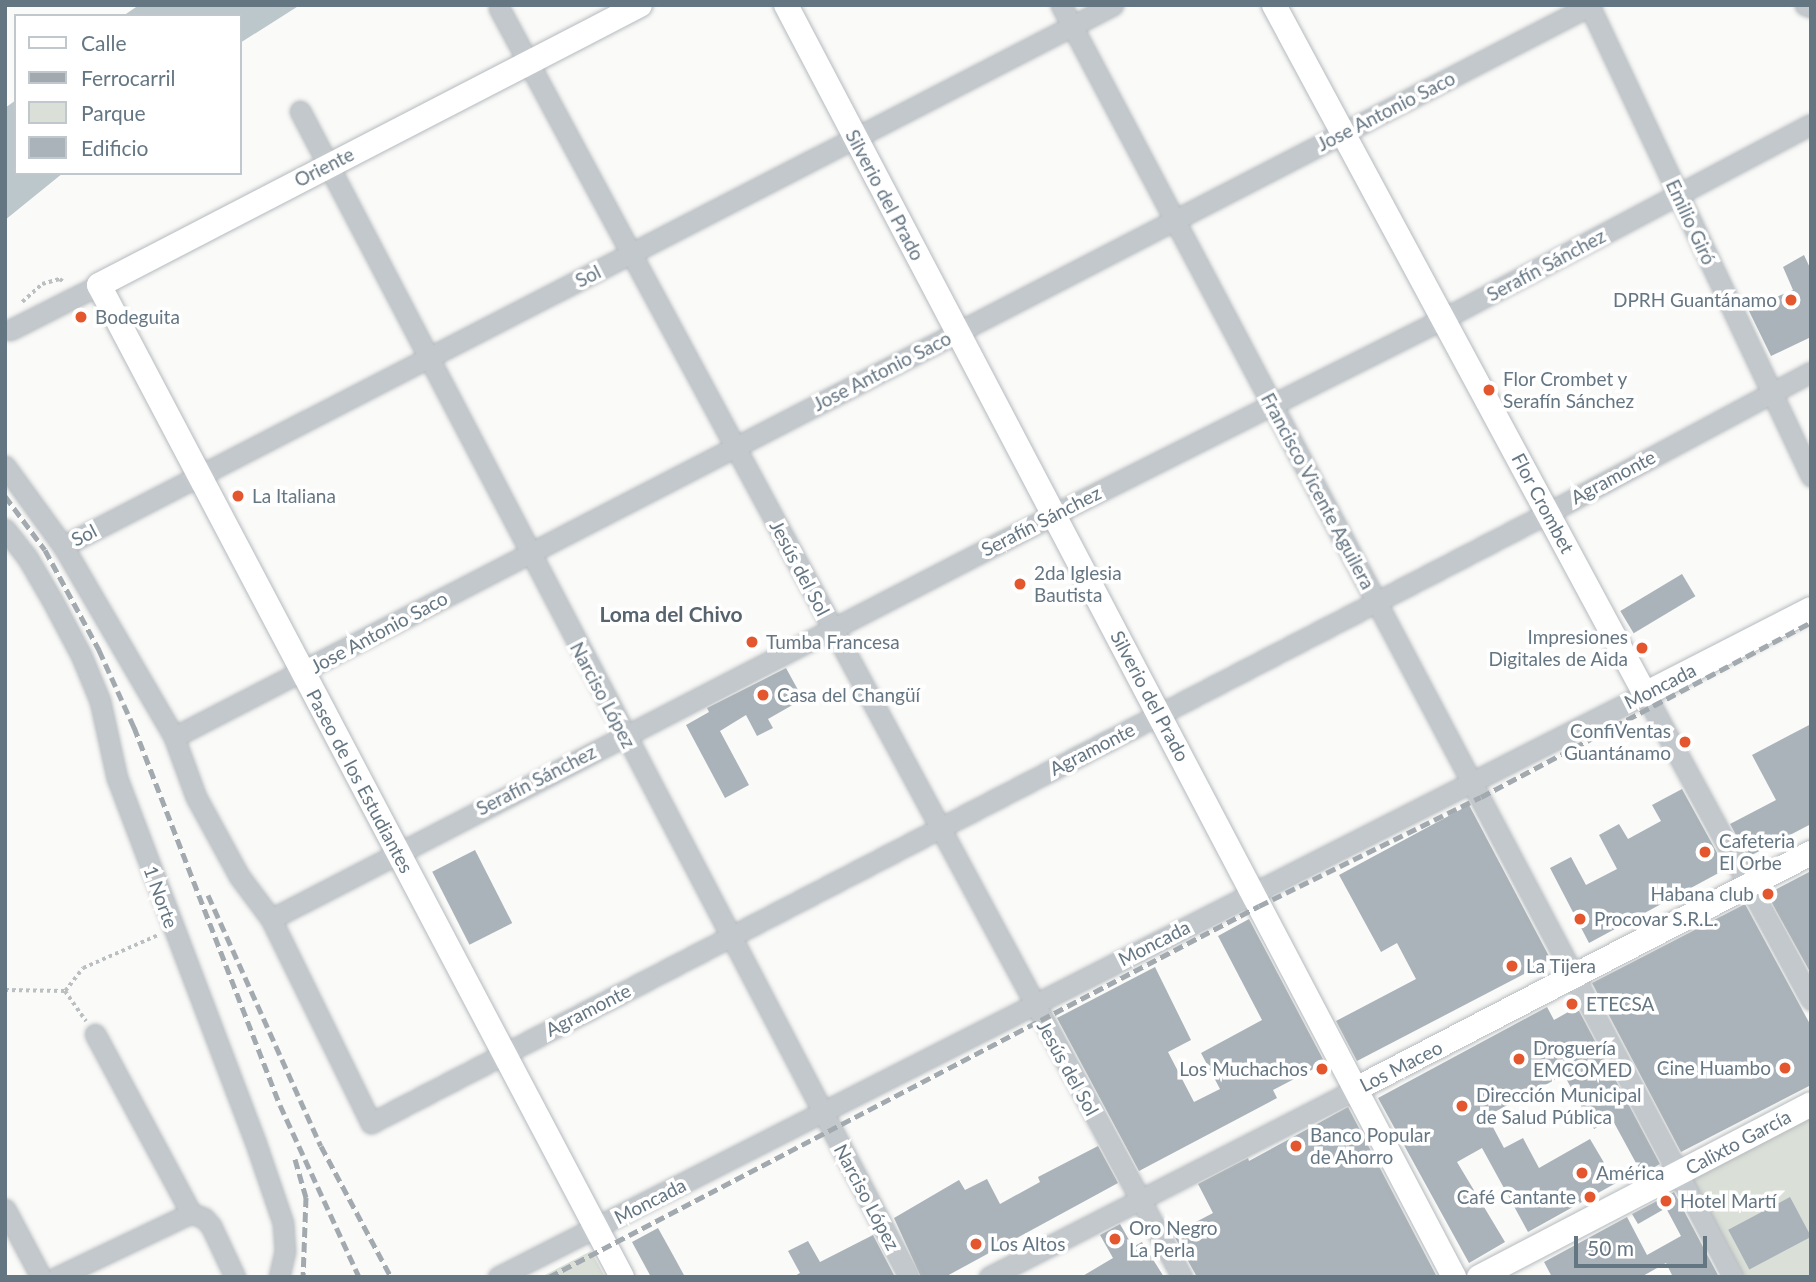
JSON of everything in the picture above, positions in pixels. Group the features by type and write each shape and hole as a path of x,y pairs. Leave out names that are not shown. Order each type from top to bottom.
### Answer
{"main road":[{"name":"Oriente","path":"100,285 640,5"},
{"name":"Silverio del Prado","path":"786,5 1454,1277"},
{"name":"Flor Crombet","path":"1275,5 1646,694"},
{"name":"Paseo de los Estudiantes","path":"100,285 622,1277"},
{"name":"Moncada","path":"1646,694 1811,609"},
{"name":"Los Maceo","path":"1356,1089 1752,886 1811,853"},
{"name":"Calixto García","path":"1479,1277 1811,1104"}],"street":[{"name":"Francisco Vicente Aguilera","path":"1061,5 1733,1277"},
{"name":"Sol","path":"63,546 1113,5"},
{"path":"1805,5 1811,7"},
{"name":"Jose Antonio Saco","path":"173,737 1590,6"},
{"name":"Emilio Giró","path":"1590,6 1811,476"},
{"name":"Jesús del Sol","path":"499,8 1182,1277"},
{"name":"Narciso López","path":"300,111 909,1277"},
{"name":"Serafín Sánchez","path":"271,919 1055,513 1443,319 1811,124"},
{"name":"Oriente","path":"10,330 100,285"},
{"name":"Agramonte","path":"271,919 371,1123 1548,513 1811,372"},
{"path":"5,466 63,546 173,737 196,797 239,876 271,919"},
{"name":"1 Norte","path":"5,529 27,557 81,655 100,701 117,778 256,1141 283,1223 285,1251 279,1277"},
{"name":"Moncada","path":"498,1277 1646,694"},
{"name":"Flor Crombet","path":"1646,694 1752,886 1811,1000"},
{"path":"95,1034 191,1213 204,1218 211,1226 235,1277"},
{"name":"Los Maceo","path":"989,1277 1356,1089"},
{"path":"5,1209 41,1277"},
{"path":"57,1277 191,1213"}],"path":[{"path":"65,991 83,968 173,928"},
{"path":"5,990 65,991"},
{"path":"65,991 95,1034"}],"green space":[{"path":"1811,1113 1811,1277 1744,1277 1691,1178"},
{"path":"591,1251 605,1277 541,1277"}],"shaded area":[{"path":"139,5 300,5 242,42 242,14 126,14"},
{"path":"14,101 14,175 61,175 5,220 5,108"}],"building":[{"name":"DPRH Guantánamo","path":"1804,255 1811,270 1811,337 1771,356 1748,309 1793,290 1783,267"},
{"path":"1682,574 1695,596 1634,633 1620,611"},
{"path":"786,668 803,699 768,719 773,728 757,736 746,715 720,731 749,785 725,798 686,725 709,712 707,708"},
{"path":"1811,724 1811,824 1748,857 1730,824 1776,800 1752,755"},
{"path":"1682,789 1726,869 1589,943 1550,868 1571,857 1586,885 1617,869 1599,835 1619,824 1628,839 1661,821 1652,805"},
{"path":"1469,805 1551,960 1357,1061 1336,1021 1416,979 1397,943 1381,952 1339,875"},
{"path":"475,850 512,923 469,945 432,872"},
{"path":"1811,871 1811,969 1809,970 1767,894"},
{"path":"1745,904 1811,1026 1811,1085 1681,1152 1592,983"},
{"path":"1249,919 1325,1063 1273,1090 1277,1098 1139,1171 1057,1018 1155,967 1191,1040 1168,1052 1194,1102 1220,1089 1201,1053 1262,1020 1218,936"},
{"path":"1547,1007 1554,1020 1577,1007 1660,1164 1642,1174 1612,1119 1594,1129 1564,1075 1487,1116 1504,1148 1523,1138 1539,1168 1590,1139 1616,1183 1528,1232 1482,1148 1457,1162 1505,1242 1469,1263 1378,1098"},
{"path":"1348,1107 1437,1277 1197,1277 1173,1234 1213,1213 1198,1184 1248,1158 1249,1161"},
{"path":"1098,1146 1118,1183 945,1277 921,1277 894,1218 959,1180 965,1190 987,1179 1000,1204 1040,1182 1038,1177"},
{"path":"1674,1192 1719,1277 1673,1277 1666,1263 1641,1277 1552,1277 1544,1262 1627,1217 1647,1255 1681,1236 1666,1208 1638,1224 1632,1214"},
{"path":"1790,1197 1811,1237 1749,1270 1728,1230"},
{"path":"1120,1224 1133,1247 1142,1242 1164,1277 1081,1277 1113,1258 1100,1235"},
{"path":"658,1228 685,1277 651,1277 632,1242"},
{"path":"873,1235 895,1277 793,1277 800,1273 788,1251 808,1241 820,1262"}],"railway":[{"path":"5,496 45,550 99,650 134,727 280,1105 359,1277"},
{"path":"549,1277 1259,906 1481,797 1811,622"},
{"path":"208,895 321,1146 391,1277"},
{"path":"295,1159 306,1197 303,1277"}],"place":[{"name":"DPRH Guantánamo","path":"1791,300"},
{"name":"Bodeguita","path":"81,317"},
{"name":"Flor Crombet y Serafín Sánchez","path":"1489,390"},
{"name":"La Italiana","path":"238,496"},
{"name":"2da Iglesia Bautista","path":"1020,584"},
{"name":"Tumba Francesa","path":"752,642"},
{"name":"Impresiones Digitales de Aida","path":"1642,648"},
{"name":"Casa del Changüí","path":"763,695"},
{"name":"ConfiVentas Guantánamo","path":"1685,742"},
{"name":"Cafeteria El Orbe","path":"1705,852"},
{"name":"Habana club","path":"1768,894"},
{"name":"Procovar S.R.L.","path":"1580,919"},
{"name":"La Tijera","path":"1512,966"},
{"name":"ETECSA","path":"1572,1004"},
{"name":"Droguería EMCOMED","path":"1519,1059"},
{"name":"Cine Huambo","path":"1785,1068"},
{"name":"Los Muchachos","path":"1322,1069"},
{"name":"Dirección Municipal de Salud Pública","path":"1462,1106"},
{"name":"Banco Popular de Ahorro","path":"1296,1146"},
{"name":"América","path":"1582,1173"},
{"name":"Café Cantante","path":"1590,1197"},
{"name":"Hotel Martí","path":"1666,1201"},
{"name":"Oro Negro La Perla","path":"1115,1239"},
{"name":"Los Altos","path":"976,1244"}],"district":[{"name":"Loma del Chivo","path":"671,614"}]}
